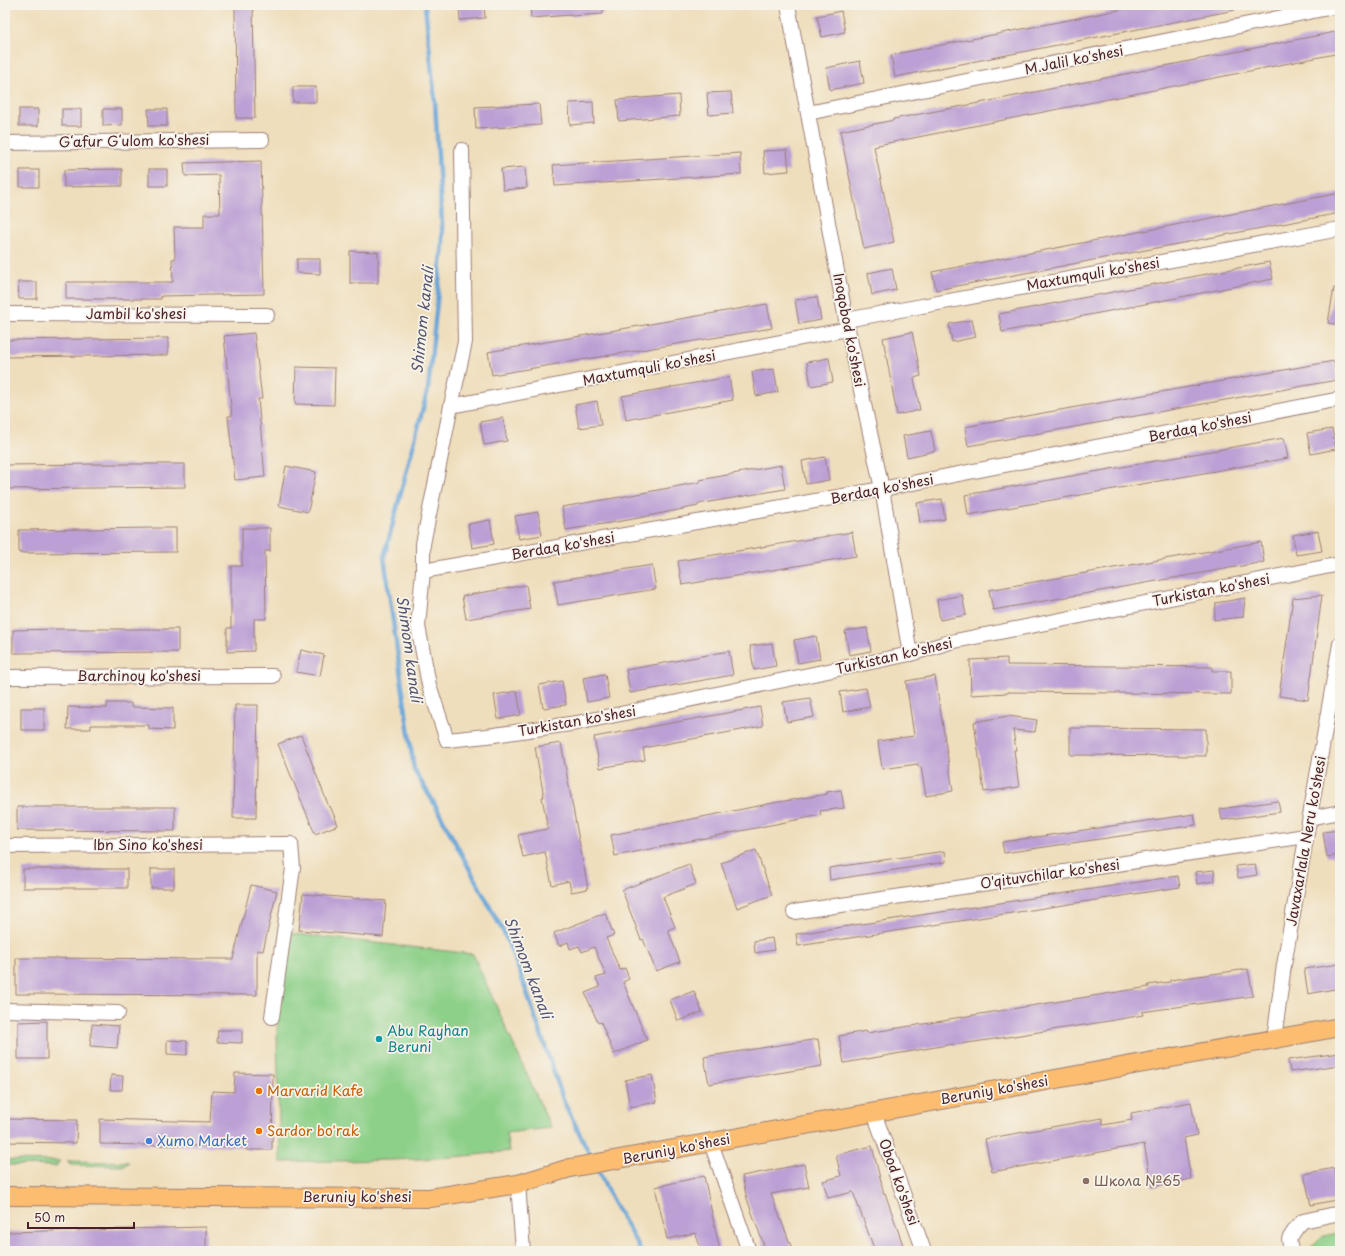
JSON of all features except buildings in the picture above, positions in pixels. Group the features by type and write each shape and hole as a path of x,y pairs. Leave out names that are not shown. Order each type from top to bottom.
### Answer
{"main road":[{"name":"Beruniy ko'shesi","path":"5,1196 430,1198 518,1184 570,1168 1340,1027"}],"street":[{"name":"Inoqobod ko'shesi","path":"788,5 847,324 882,489 910,654"},
{"name":"M.Jalil ko'shesi","path":"808,113 1339,6"},
{"name":"Gʻafur Gʻulom ko'shesi","path":"5,143 262,140"},
{"path":"423,571 423,544 465,342 462,150"},
{"name":"Maxtumquli ko'shesi","path":"451,406 847,324 1340,229"},
{"name":"Jambil ko'shesi","path":"5,314 267,315"},
{"name":"Berdaq ko'shesi","path":"423,571 882,489 1340,399"},
{"name":"Turkistan ko'shesi","path":"423,571 418,626 429,685 447,740 487,736 577,723 910,654 950,642 1340,564"},
{"name":"Javaxarlala Neru ko'shesi","path":"1274,1039 1284,965 1340,644"},
{"name":"Barchinoy ko'shesi","path":"5,676 273,676"},
{"path":"1310,818 1340,812"},
{"name":"O'qituvchilar ko'shesi","path":"794,912 1306,836"},
{"name":"Ibn Sino ko'shesi","path":"5,846 291,844 293,868 272,1017"},
{"path":"5,1010 118,1013"},
{"name":"Obod ko'shesi","path":"874,1112 924,1251"},
{"path":"711,1143 749,1251"},
{"path":"518,1184 523,1251"},
{"path":"1290,1245 1297,1227 1303,1221 1340,1213"}],"green space":[{"path":"287,933 473,954 551,1128 506,1133 509,1151 480,1155 366,1161 280,1162 277,1035 279,1000"},
{"path":"5,1160 60,1161 56,1166 5,1165"},
{"path":"67,1161 129,1162 125,1166 70,1165"},
{"path":"1340,1232 1340,1251 1307,1251 1321,1237"}],"waterway":[{"name":"Shimom kanali","path":"425,5 435,102 443,243 428,389 384,557 414,770 434,803 504,933 521,975 564,1102 592,1159"},
{"name":"Shimom kanali","path":"597,1168 612,1200 641,1251"}],"place":[{"name":"Abu Rayhan Beruni","path":"379,1039"},
{"name":"Marvarid Kafe","path":"259,1091"},
{"name":"Sardor bo'rak","path":"259,1131"},
{"name":"Xumo Market","path":"149,1141"},
{"name":"Школа №65","path":"1086,1181"}]}
